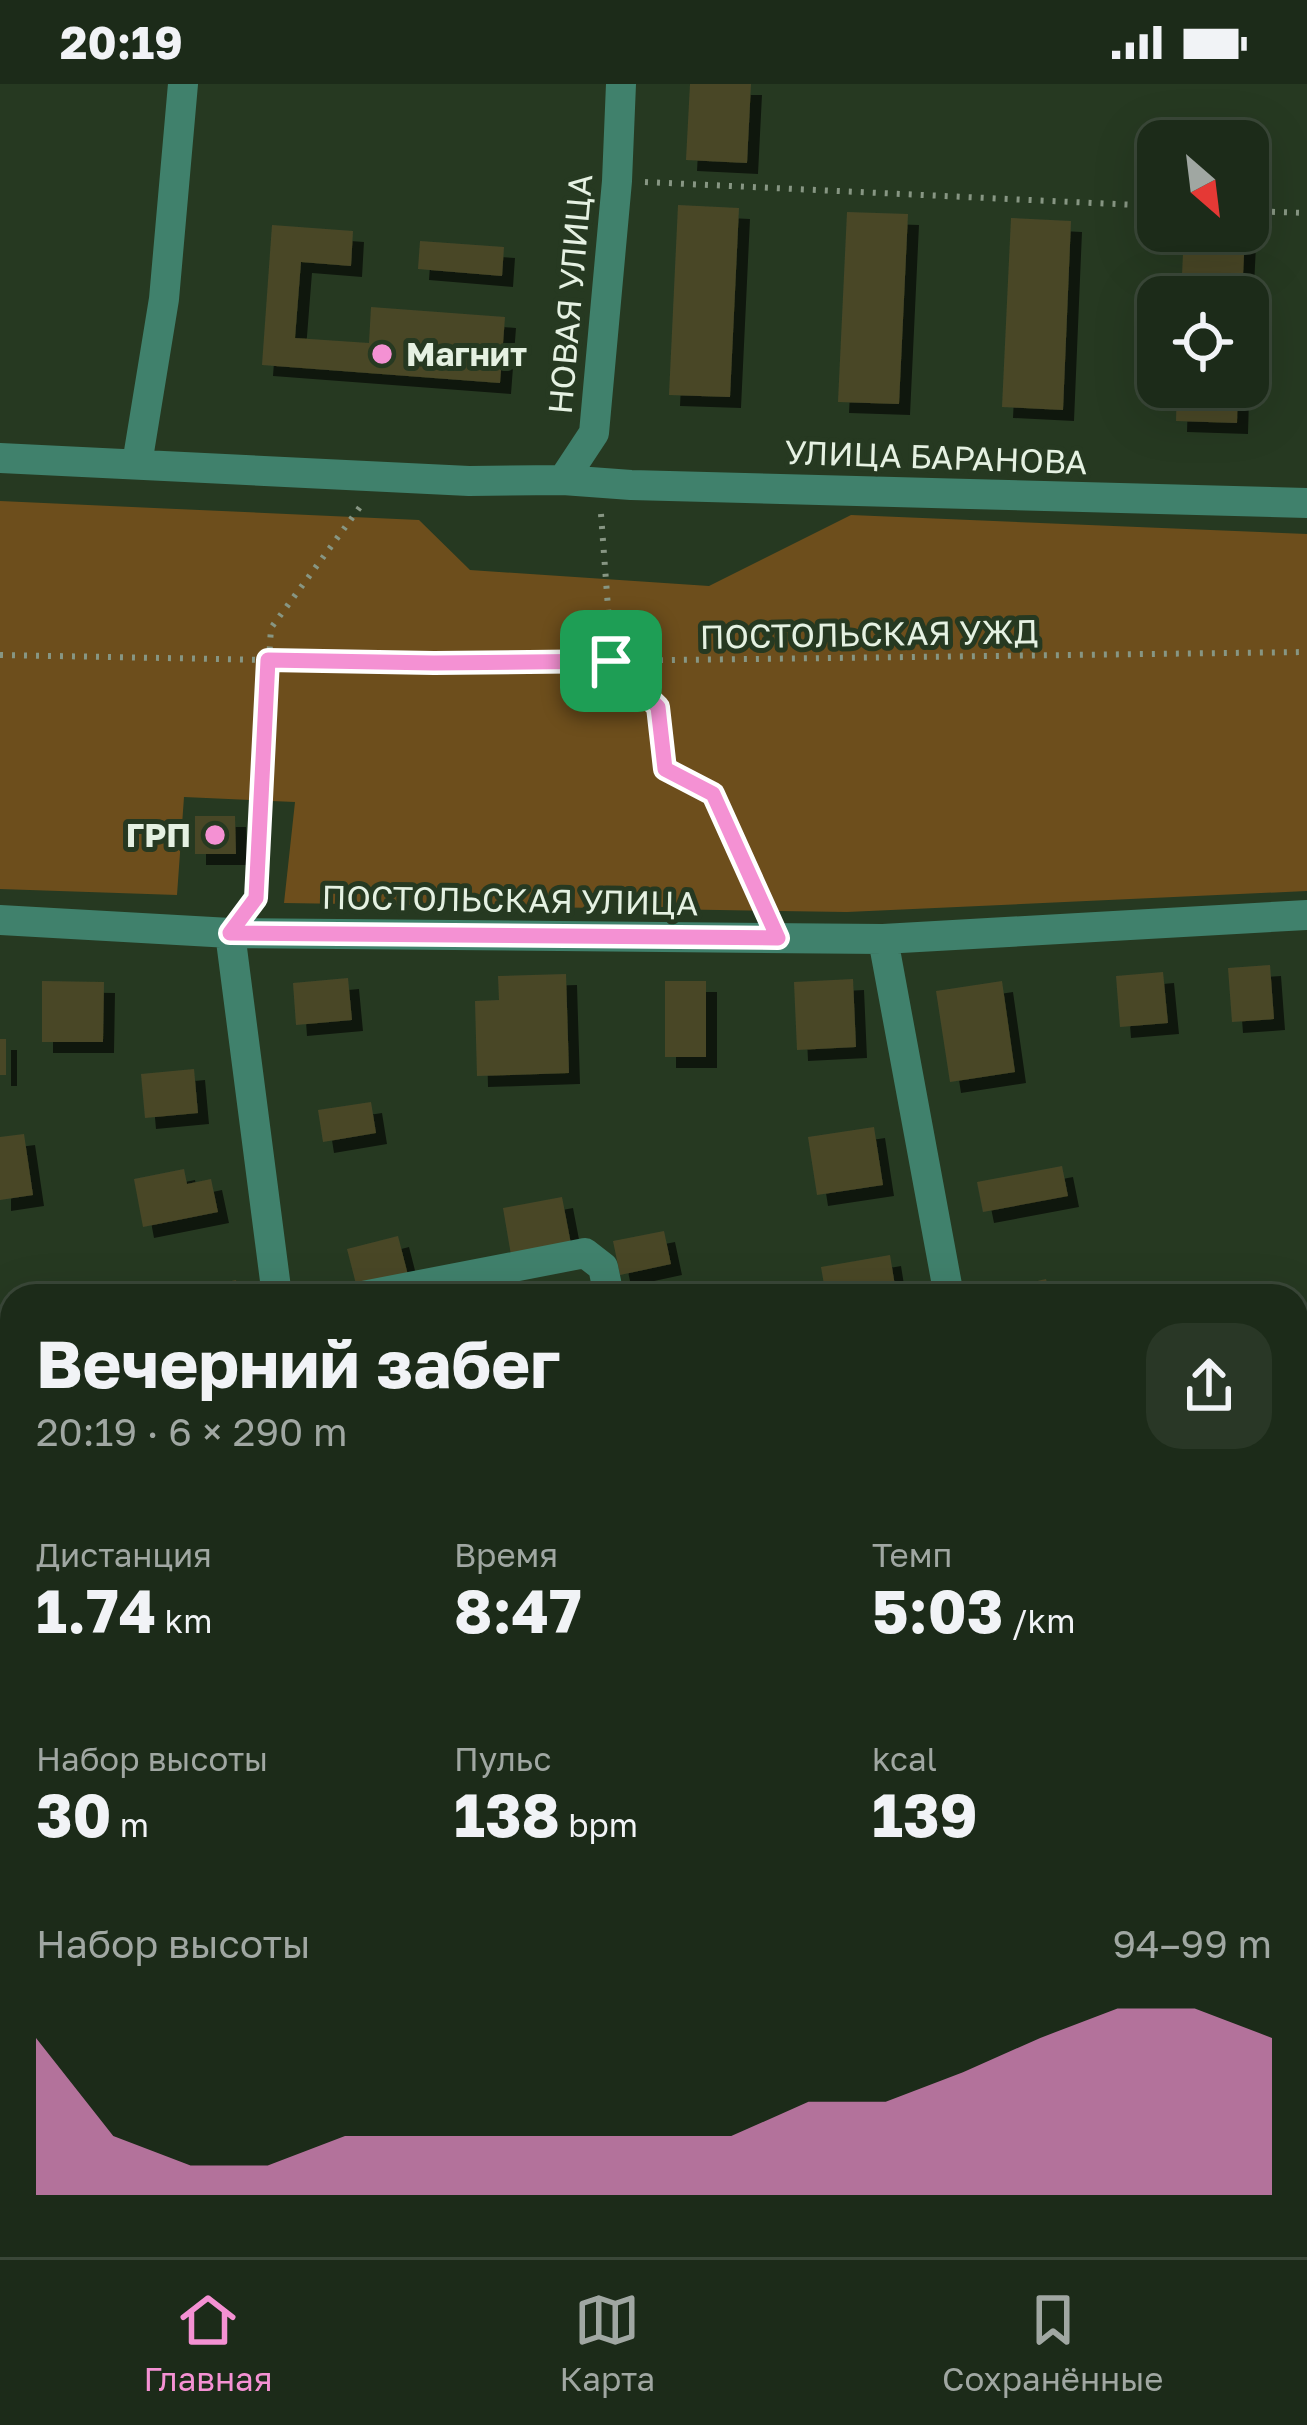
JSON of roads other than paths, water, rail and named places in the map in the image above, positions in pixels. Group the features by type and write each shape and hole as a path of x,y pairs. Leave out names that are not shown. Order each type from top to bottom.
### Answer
{"street":[{"path":"137,464 164,299 183,84"},
{"name":"НОВАЯ УЛИЦА","path":"563,480 594,433 621,84"},
{"path":"0,458 469,481 563,480"},
{"name":"УЛИЦА БАРАНОВА","path":"563,480 1307,502"},
{"name":"ПОСТОЛЬСКАЯ УЛИЦА","path":"0,920 230,933 883,939 1307,916"},
{"path":"230,933 275,1284"},
{"path":"883,939 947,1284"},
{"path":"424,1284 585,1252 603,1267 607,1284"}],"place":[{"name":"Магнит","path":"382,354"},
{"name":"ГРП","path":"215,835"}]}
